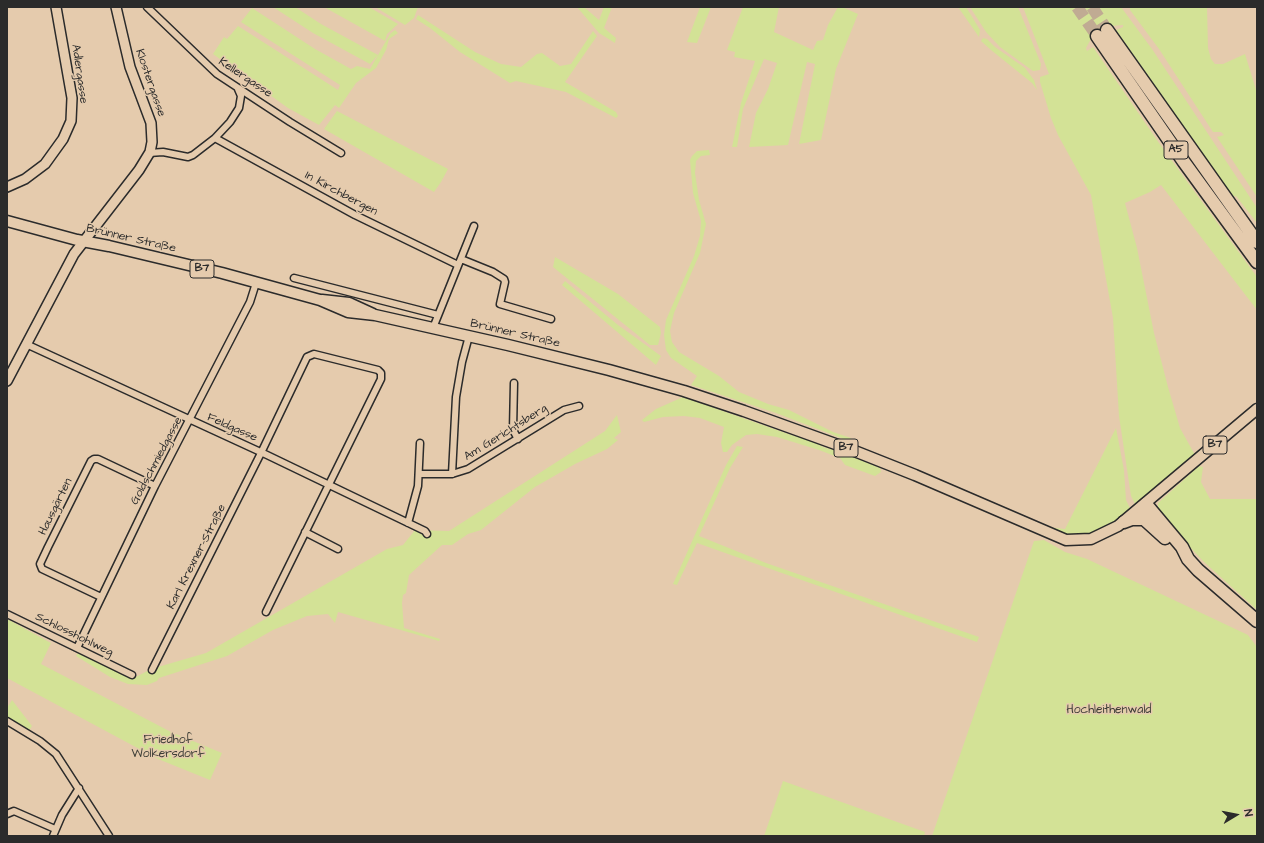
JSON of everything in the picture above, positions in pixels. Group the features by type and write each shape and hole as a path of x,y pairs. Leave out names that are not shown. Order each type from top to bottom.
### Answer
{"highway":[{"name":"A5","path":"1257,242 1149,92 1102,33 1184,162 1257,262"},
{"path":"1124,522 1132,519 1144,510 1182,547 1188,559 1216,587 1257,621"}],"main road":[{"name":"Brünner Straße","path":"7,221 320,300 348,312 375,315 469,336 590,365 684,391 751,413 852,450 915,475 1060,539 1071,541 1091,539 1108,532 1124,522"},
{"name":"B7","path":"1144,510 1257,409"}],"street":[{"name":"Adlergasse","path":"7,187 25,179 45,164 63,140 71,121 72,98 56,7"},
{"name":"Klostergasse","path":"7,381 64,270 84,241 139,170 149,153 152,142 151,123 130,67 116,7"},
{"name":"Kellergasse","path":"147,7 204,63 238,89 242,90 290,122 341,153"},
{"path":"149,153 163,152 190,157 215,138 230,122 239,108 241,96 238,89"},
{"name":"In Kirchbergen","path":"215,138 355,216 458,265"},
{"path":"434,328 474,226"},
{"path":"461,259 493,272 504,279 500,304 551,319"},
{"path":"294,278 438,315"},
{"name":"Goldschmiedgasse","path":"76,648 155,486 190,421 250,302 256,283"},
{"path":"452,474 453,429 456,397 462,362 469,336"},
{"name":"Feldgasse","path":"26,344 261,453 425,531 427,534"},
{"name":"Karl Krexner-Straße","path":"152,670 261,453 307,357 310,354 378,370 381,373 380,379 328,485"},
{"path":"514,383 513,430 518,440"},
{"name":"Am Gerichtsberg","path":"419,474 452,474 468,469 518,440 567,408 579,406"},
{"path":"408,523 414,505 419,474 420,443"},
{"name":"Hausgärten","path":"100,597 42,569 40,564 43,557 91,461 94,459 98,459 155,486"},
{"path":"266,612 328,485"},
{"path":"305,532 338,549"},
{"name":"Schlosshohlweg","path":"7,614 132,675"},
{"path":"7,720 40,741 56,754 109,836"},
{"path":"54,836 62,815 79,788"},
{"path":"7,814 14,811 56,829"}],"green space":[{"path":"273,7 295,7 321,24 378,55 370,64 313,33"},
{"path":"324,7 369,7 398,24 387,34 385,41"},
{"path":"375,7 418,7 414,18 405,25"},
{"path":"577,7 584,7 599,20 604,7 612,7 604,28 616,38 615,43 599,33"},
{"path":"700,7 711,7 697,43 687,42"},
{"path":"743,7 779,7 774,32 813,50 817,41 823,40 828,25 838,7 842,7 858,14 836,69 821,140 799,144 815,64 807,62 788,145 749,147 756,113 768,89 777,63 764,59 743,109 737,147 732,147 741,103 755,61 734,57 735,52 727,50"},
{"path":"958,7 966,7 980,30 979,37"},
{"path":"970,7 1018,7 1041,64 1040,70 1033,71 1000,47 986,32"},
{"path":"1023,7 1121,7 1152,49 1257,208 1257,223 1236,196 1233,197 1116,30 1123,27 1123,25 1111,26 1091,39 1086,48 1087,51 1093,47 1159,143 1257,277 1257,310 1161,185 1150,192 1125,203 1137,248 1154,333 1168,387 1180,428 1195,455 1135,504 1131,496 1119,416 1113,318 1091,195 1058,135 1051,118 1040,82 1040,77 1049,74"},
{"path":"1130,7 1207,7 1208,48 1211,59 1215,64 1223,64 1245,54 1257,93 1257,197 1217,137 1224,135 1221,132 1213,132 1159,49 1130,10"},
{"path":"252,8 315,49 351,69 357,66 370,69 390,34 395,30 398,33 389,39 386,50 376,68 356,83 339,108 335,105 319,125 288,108 213,54 224,37 227,39 238,26 338,90 340,85 241,22"},
{"path":"418,15 475,52 501,64 521,67 537,54 542,53 560,66 571,64 593,31 597,36 565,82 616,112 618,116 616,118 566,92 516,81 510,83 460,52 430,28 416,19"},
{"path":"983,38 987,39 995,47 1025,68 1034,80 1037,90 1032,83 981,41"},
{"path":"337,111 448,169 434,192 324,129"},
{"path":"709,150 710,155 701,156 696,161 695,173 699,200 706,224 700,253 674,313 670,331 672,342 679,352 719,376 739,392 768,404 789,410 833,432 851,438 849,441 776,413 691,385 697,376 671,358 666,350 664,335 666,320 694,256 700,236 701,221 693,193 690,160 697,151"},
{"path":"555,257 618,294 660,327 661,333 658,345 650,345 553,267"},
{"path":"565,281 618,325 661,356 656,365 562,285"},
{"path":"683,397 794,436 811,440 823,447 844,453 880,468 881,472 875,476 845,465 840,458 819,450 777,437 757,434 746,435 732,445 727,452 723,452 721,443 724,427 700,418 684,416 663,417 644,422 642,420 656,409"},
{"path":"617,415 621,432 614,438 618,440 607,449 575,464 535,487 481,530 468,534 452,545 442,545 409,575 406,593 403,595 402,603 404,628 440,639 439,641 338,612 335,623 328,614 307,616 273,630 227,656 159,678 157,681 147,685 128,684 110,677 76,656 78,653 134,678 151,669 206,653 387,549 403,545 415,530 449,531 605,431"},
{"path":"1116,428 1124,470 1126,500 1131,510 1121,519 1096,533 1086,535 1070,535 1047,527 1065,529"},
{"path":"737,446 743,447 730,468 699,536 766,563 979,637 977,642 697,543 677,585 673,584 726,465"},
{"path":"1199,466 1203,467 1201,482 1210,499 1257,499 1257,610 1203,561 1163,518 1158,507 1158,503"},
{"name":"Hochleithenwald","path":"1044,540 1065,552 1087,559 1248,635 1257,647 1257,836 932,836 1034,541"},
{"name":"Friedhof Wolkersdorf","path":"7,619 51,643 41,664 171,732 222,753 210,780 158,759 7,678"},
{"path":"12,700 32,726 29,731 7,717 7,708"},
{"path":"783,781 925,832 924,836 764,836"}],"tunnel":[{"path":"1077,7 1097,36"},
{"path":"1092,7 1107,30"}]}
